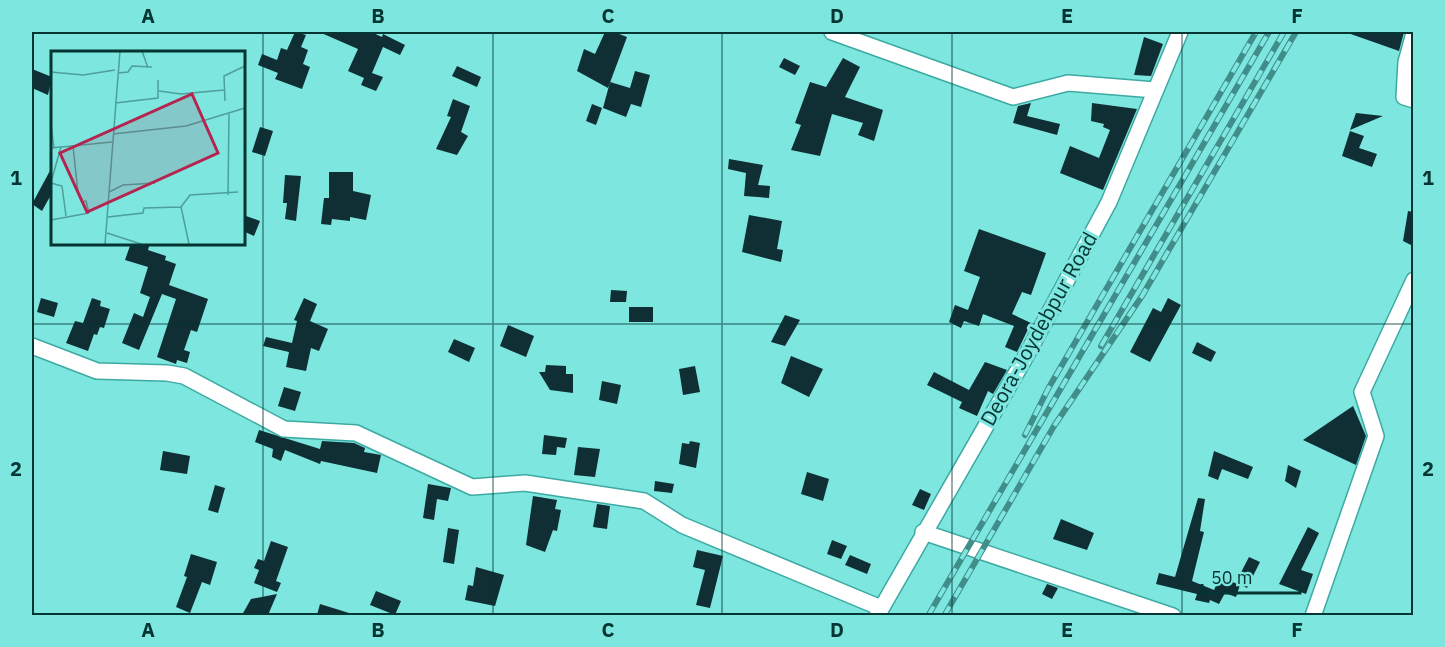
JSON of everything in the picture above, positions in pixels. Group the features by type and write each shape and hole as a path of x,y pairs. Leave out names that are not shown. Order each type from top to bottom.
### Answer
{"street":[{"path":"832,32 1013,97 1068,82 1155,90"},
{"name":"Deora-Joydebpur Road","path":"879,612 1026,356 1110,202 1180,32"},
{"path":"1413,33 1406,63 1404,97 1413,100"},
{"path":"1313,615 1376,436 1362,392 1413,280"},
{"path":"32,346 97,371 167,373 184,376 284,429 356,433 472,487 525,483 644,501 682,525 879,612"},
{"path":"923,532 1173,615"}],"building":[{"path":"295,32 306,35 301,47 308,50 303,64 310,67 302,89 275,79 278,73 258,65 262,54 277,60 281,48 287,50"},
{"path":"319,32 371,32 382,37 383,34 405,45 400,55 383,47 372,73 383,77 376,91 361,85 364,78 348,71 358,49"},
{"path":"605,32 614,32 627,37 608,88 577,71 584,49 595,54"},
{"path":"1345,32 1404,32 1399,51"},
{"path":"1144,37 1163,44 1151,76 1134,75"},
{"path":"784,58 800,66 795,75 779,67"},
{"path":"843,58 860,67 845,97 883,110 874,141 858,135 863,123 832,114 820,156 791,150 801,125 795,123 810,82 826,87"},
{"path":"457,66 481,77 477,87 452,76"},
{"path":"32,69 51,77 48,95 32,88"},
{"path":"635,71 650,75 641,107 631,104 626,117 603,108 610,82 630,88"},
{"path":"453,99 470,106 461,132 468,136 457,155 436,149 451,117 447,116"},
{"path":"1031,103 1027,116 1060,124 1057,135 1013,123 1018,106"},
{"path":"1092,103 1137,109 1103,190 1060,173 1070,146 1099,158 1110,130 1103,127 1104,124 1091,121"},
{"path":"592,104 602,108 596,125 586,121"},
{"path":"1356,113 1383,116 1350,130"},
{"path":"260,127 273,131 265,156 252,152"},
{"path":"1350,131 1364,136 1359,148 1377,154 1372,167 1342,156"},
{"path":"729,159 763,165 758,185 770,186 769,198 744,196 746,173 728,169"},
{"path":"51,169 51,195 42,211 32,204"},
{"path":"329,172 353,172 353,191 371,195 366,220 350,217 350,221 332,219 331,225 321,224 324,198 329,198"},
{"path":"285,175 301,176 296,221 285,219 287,203 283,203"},
{"path":"1408,211 1413,212 1413,246 1403,241"},
{"path":"749,215 782,221 777,249 783,250 781,262 742,252"},
{"path":"246,216 260,221 254,236 244,231"},
{"path":"979,229 1046,253 1031,295 1022,292 1012,314 1031,323 1017,352 1005,347 1014,326 983,314 979,326 964,321 961,328 949,322 955,305 968,310 980,277 964,271"},
{"path":"131,244 150,244 148,250 166,256 165,260 176,264 169,285 208,299 197,332 191,330 184,350 190,352 187,363 177,360 176,364 157,357 176,299 162,294 139,350 122,343 134,313 143,317 150,297 140,293 148,267 125,260"},
{"path":"611,290 627,291 626,302 610,302"},
{"path":"41,298 58,303 54,317 37,312"},
{"path":"92,298 101,301 100,306 110,309 104,328 100,327 97,335 94,334 88,351 66,343 75,321 83,323"},
{"path":"304,298 317,304 310,321 328,329 319,351 311,348 306,371 286,367 289,352 263,346 266,337 292,343 297,321 294,320"},
{"path":"1168,298 1181,305 1150,362 1130,352 1153,308 1161,312"},
{"path":"629,307 653,307 653,322 629,322"},
{"path":"785,315 800,320 785,346 771,342"},
{"path":"508,325 534,336 526,357 500,346"},
{"path":"454,339 475,348 469,362 448,352"},
{"path":"1197,342 1216,352 1211,362 1192,353"},
{"path":"791,356 823,369 809,397 781,383"},
{"path":"985,362 1007,370 993,394 988,391 977,416 959,408 962,402 927,385 934,372 969,390"},
{"path":"546,365 566,366 566,374 573,374 573,393 550,390 539,372 545,372"},
{"path":"695,366 700,392 683,395 679,369"},
{"path":"602,381 621,385 617,404 599,400"},
{"path":"284,387 301,392 295,411 278,406"},
{"path":"1353,406 1366,436 1356,465 1303,440"},
{"path":"259,430 320,449 322,441 354,443 365,448 364,452 381,455 377,473 321,461 320,464 285,450 281,461 272,457 273,449 255,442"},
{"path":"544,435 567,438 565,448 557,447 556,455 542,454"},
{"path":"690,441 700,443 696,468 679,464 682,443 689,444"},
{"path":"578,447 600,449 595,477 574,475"},
{"path":"163,451 190,456 187,474 160,470"},
{"path":"1214,451 1253,467 1248,479 1222,469 1218,480 1208,476"},
{"path":"1288,465 1301,471 1296,488 1285,481"},
{"path":"807,472 829,479 823,501 801,494"},
{"path":"655,481 674,484 672,493 654,491"},
{"path":"428,484 451,488 448,501 437,499 434,520 423,518"},
{"path":"215,485 225,488 218,513 208,510"},
{"path":"920,489 931,494 924,510 912,505"},
{"path":"533,496 557,500 555,509 561,510 557,531 553,530 545,552 526,545"},
{"path":"1198,498 1205,499 1200,531 1204,532 1192,581 1214,590 1220,577 1240,585 1236,597 1225,593 1219,604 1210,600 1209,603 1195,600 1197,594 1156,584 1159,573 1175,577"},
{"path":"597,504 610,506 607,529 593,527"},
{"path":"1061,519 1094,533 1087,550 1053,539"},
{"path":"1308,527 1319,533 1301,570 1313,574 1306,594 1279,584"},
{"path":"448,528 459,530 454,564 443,562"},
{"path":"832,540 847,546 841,559 827,554"},
{"path":"271,541 288,547 276,581 281,583 277,592 254,583 259,570 254,568 258,559 264,561"},
{"path":"697,550 723,556 710,608 696,605 705,570 693,567"},
{"path":"191,554 217,562 210,585 202,582 190,613 176,607 187,577 184,576"},
{"path":"850,555 871,564 867,574 845,565"},
{"path":"1249,557 1260,562 1247,588 1236,582"},
{"path":"476,567 504,575 495,606 465,600 468,585 473,586"},
{"path":"1047,584 1058,588 1052,599 1042,594"},
{"path":"376,591 401,601 395,615 370,605"},
{"path":"277,594 268,615 242,615 251,599"},
{"path":"320,604 349,613 349,615 317,615"}],"railway":[{"path":"1025,435 1048,389 1256,32"},
{"path":"928,616 1269,32"},
{"path":"1101,346 1284,32"},
{"path":"944,616 1054,426 1142,296 1296,32"}]}
